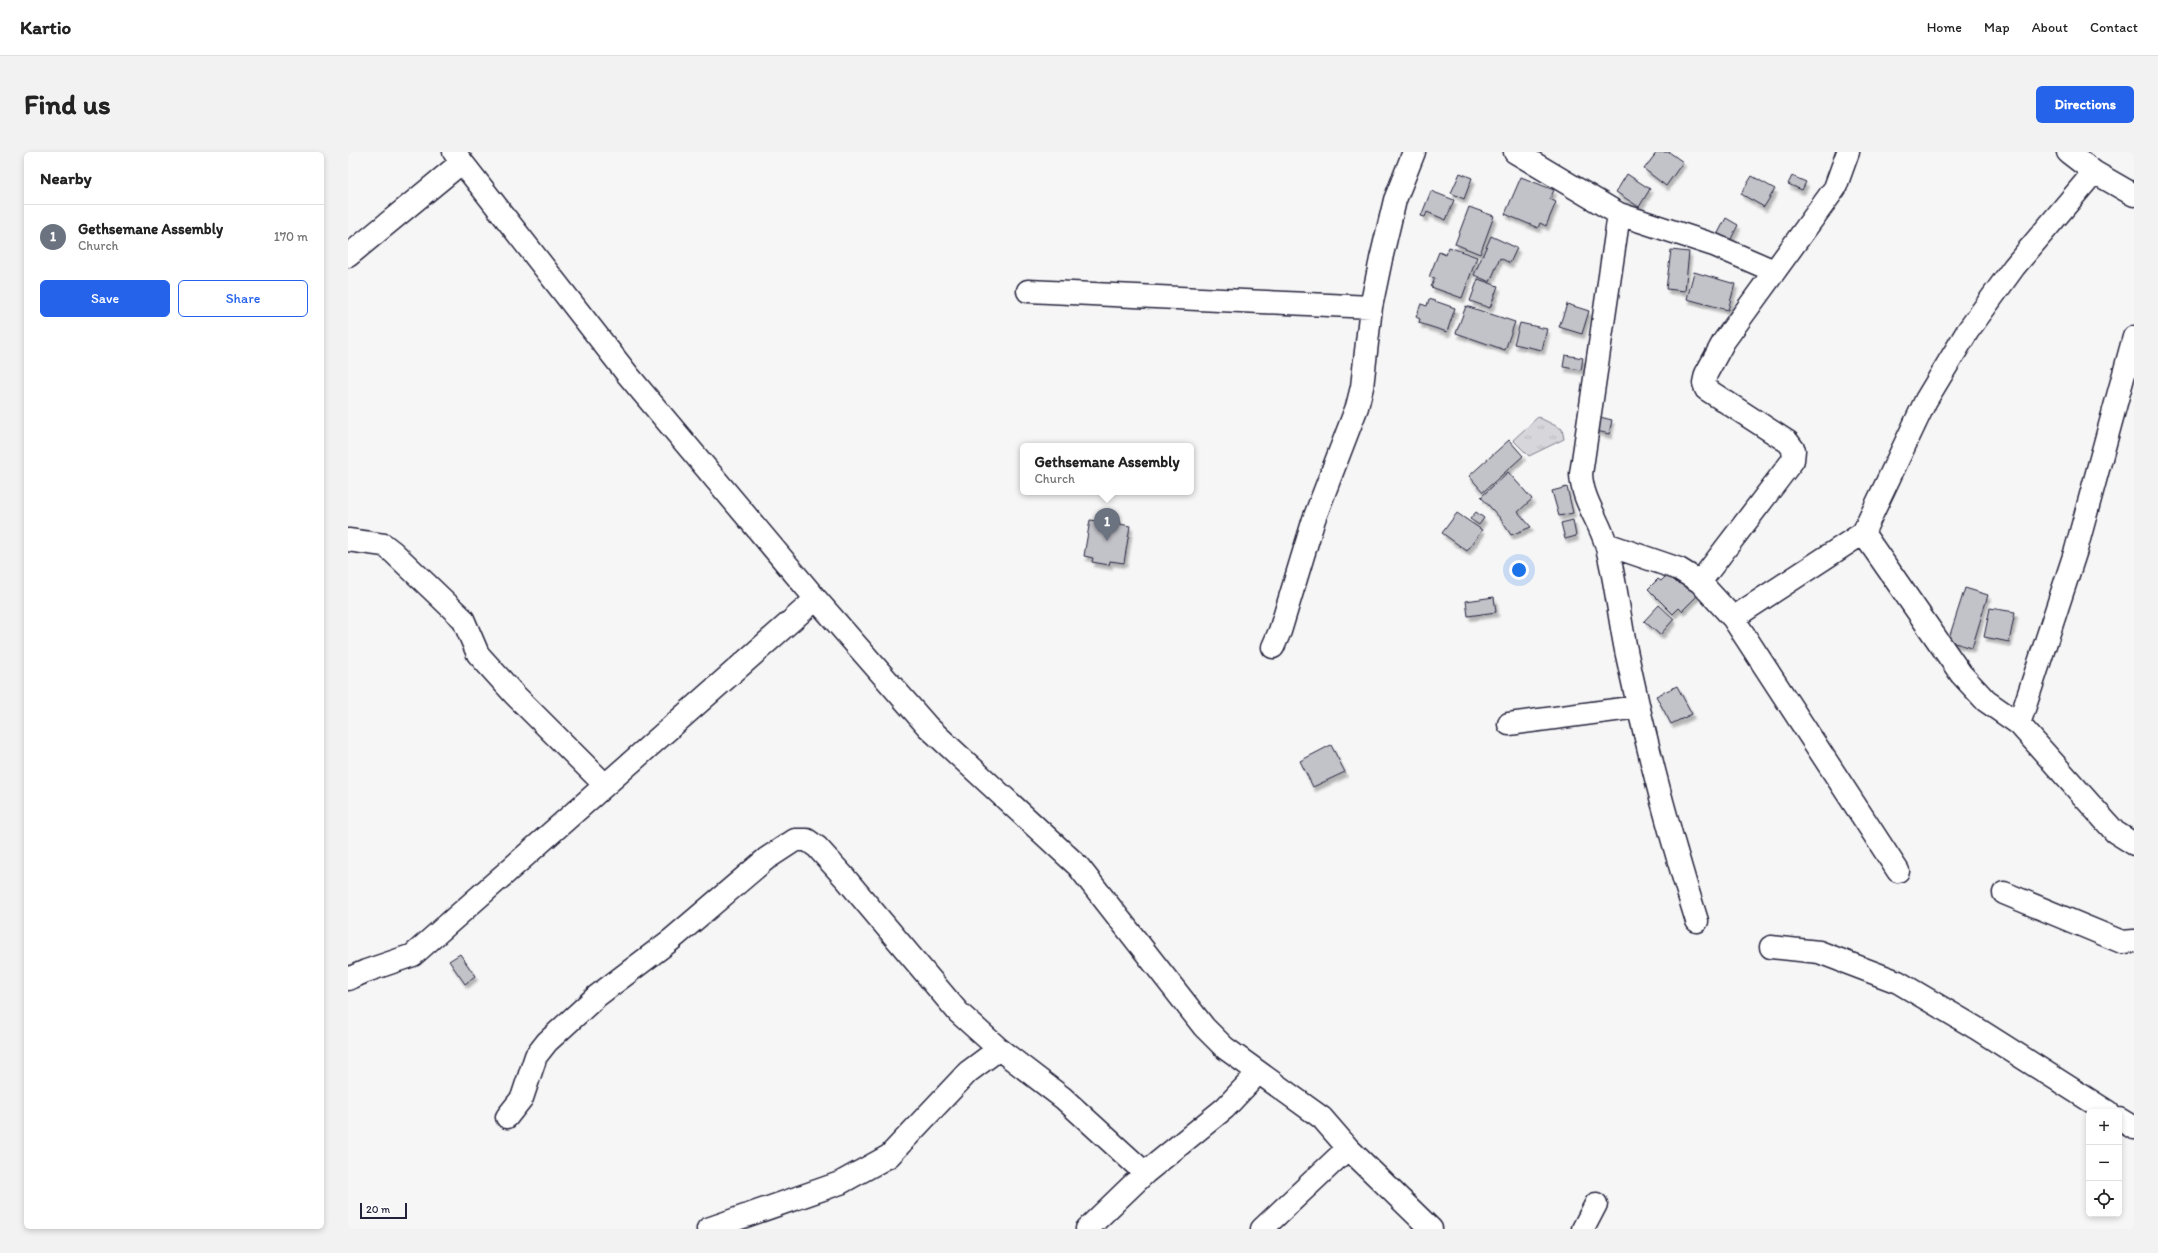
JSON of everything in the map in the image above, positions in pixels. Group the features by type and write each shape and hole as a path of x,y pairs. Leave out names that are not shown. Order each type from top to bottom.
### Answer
{"street":[{"path":"1273,647 1280,631 1314,519 1357,407 1362,387 1371,307 1396,200 1414,152"},
{"path":"1515,152 1619,214 1668,228 1714,245 1774,271"},
{"path":"1700,582 1793,460 1794,450 1788,442 1706,389 1704,383 1706,374 1724,341 1834,188 1848,152"},
{"path":"2068,152 2094,172 2134,196"},
{"path":"348,256 458,157 628,375 816,599 928,727 1078,866 1204,1027 1225,1048 1322,1118 1348,1148 1431,1229"},
{"path":"1732,618 1862,532 1926,400 1967,332 2014,267 2094,172"},
{"path":"1619,214 1581,474 1584,495 1606,544 1638,707 1674,847 1697,921"},
{"path":"1028,291 1371,307"},
{"path":"2019,724 2076,550 2134,337"},
{"path":"1862,532 1961,674 1986,701 2019,724 2115,832 2134,844"},
{"path":"348,540 384,545 393,552 463,619 478,654 514,694 605,785"},
{"path":"1606,544 1658,560 1678,569 1700,582 1732,618 1898,871"},
{"path":"348,979 366,971 414,956 816,599"},
{"path":"1509,724 1638,707"},
{"path":"507,1117 522,1098 536,1056 548,1042 597,996 671,940 766,859 795,840 807,840 817,847 846,878 958,1012 999,1049 1063,1098 1145,1173"},
{"path":"2004,893 2122,942 2134,940"},
{"path":"1771,947 1819,952 1898,982 1976,1028 2103,1109"},
{"path":"708,1229 840,1183 889,1156 968,1072 999,1049"},
{"path":"1088,1229 1145,1173 1220,1113 1258,1073"},
{"path":"2122,1121 2134,1128"},
{"path":"1262,1229 1348,1148"},
{"path":"1583,1229 1596,1204"}],"green space":[{"path":"1538,417 1562,429 1564,439 1529,456 1513,440"}],"building":[{"path":"1657,152 1669,152 1683,162 1666,186 1644,169"},
{"path":"1460,173 1472,178 1464,199 1451,193"},
{"path":"1627,174 1650,189 1639,207 1616,192"},
{"path":"1752,176 1775,189 1764,207 1741,194"},
{"path":"1792,176 1806,182 1802,190 1788,184"},
{"path":"1521,177 1554,190 1550,199 1556,202 1546,226 1540,223 1538,228 1505,214"},
{"path":"1431,191 1454,200 1446,220 1427,212 1425,217 1421,216"},
{"path":"1469,207 1494,216 1480,254 1455,244"},
{"path":"1726,218 1738,225 1730,241 1717,235"},
{"path":"1491,236 1517,248 1510,263 1500,258 1490,282 1474,275"},
{"path":"1449,247 1477,257 1462,298 1431,287 1435,278 1429,277 1439,252 1446,255"},
{"path":"1671,250 1689,252 1685,291 1666,289"},
{"path":"1694,272 1735,284 1728,310 1687,299"},
{"path":"1478,279 1498,286 1490,308 1470,301"},
{"path":"1429,299 1455,308 1447,332 1419,323 1420,319 1416,317 1421,304 1427,306"},
{"path":"1567,304 1589,311 1582,334 1559,327"},
{"path":"1466,306 1515,322 1505,350 1456,333"},
{"path":"1520,323 1547,329 1542,350 1514,344"},
{"path":"1565,355 1583,358 1581,370 1563,367"},
{"path":"1592,415 1612,420 1609,434 1589,429"},
{"path":"1509,440 1523,456 1483,492 1469,476"},
{"path":"1508,472 1532,499 1518,512 1531,527 1511,535 1500,518 1481,497"},
{"path":"1567,487 1573,513 1559,516 1552,491"},
{"path":"1476,512 1484,518 1479,525 1470,519"},
{"path":"1457,513 1482,530 1467,551 1442,533"},
{"path":"1099,518 1121,522 1120,524 1130,526 1124,563 1110,561 1109,565 1092,562 1093,558 1084,556 1090,520 1098,521"},
{"path":"1573,520 1576,536 1565,539 1561,523"},
{"path":"1668,574 1678,584 1685,576 1701,592 1682,611 1679,608 1673,614 1648,589 1658,579 1661,581"},
{"path":"1965,588 1988,595 1972,648 1948,641"},
{"path":"1494,597 1496,612 1468,616 1466,601"},
{"path":"1659,605 1674,619 1660,635 1644,621"},
{"path":"1990,608 2015,612 2009,642 1984,637"},
{"path":"1677,686 1692,714 1671,724 1656,696"},
{"path":"1331,745 1345,772 1313,787 1300,761"},
{"path":"460,954 475,976 465,984 449,961"}],"place":[{"name":"Gethsemane Assembly","path":"1107,541"}]}
